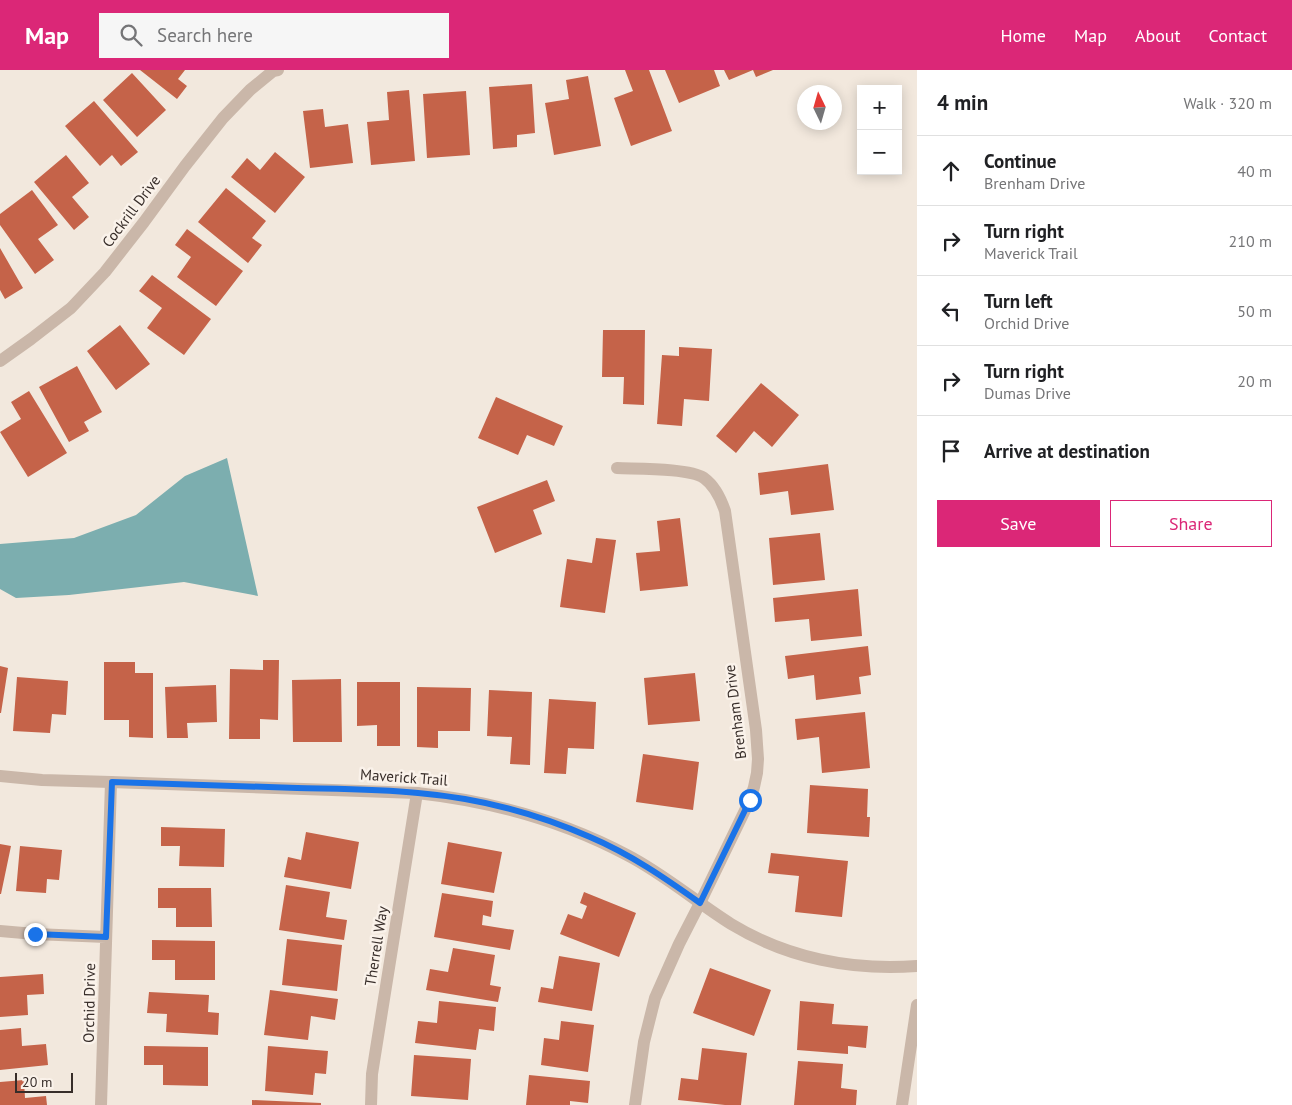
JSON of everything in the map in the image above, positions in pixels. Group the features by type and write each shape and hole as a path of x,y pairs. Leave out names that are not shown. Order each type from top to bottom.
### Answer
{"street":[{"name":"Cockrill Drive","path":"0,361 70,308 105,272 223,118 250,90 272,71 278,70"},
{"name":"Brenham Drive","path":"617,468 694,473 711,484 722,501 756,730 758,759 757,773 750,800 654,998 644,1042 635,1105"},
{"name":"Maverick Trail","path":"0,776 42,780 417,793 458,798 501,807 545,820 590,837 647,866 731,924 781,949 823,961 864,966 917,966"},
{"name":"Orchid Drive","path":"101,1105 112,782"},
{"name":"Therrell Way","path":"370,1105 375,1054 417,793"},
{"path":"0,931 106,937"},
{"path":"902,1105 917,1004"}],"water":[{"path":"227,458 258,596 184,582 69,595 16,598 0,589 0,544 74,538 136,515 185,476"}],"building":[{"path":"140,70 185,70 178,79 187,86 177,99"},
{"path":"625,70 649,70 672,131 631,146 614,98 633,91"},
{"path":"665,70 714,70 720,86 679,103"},
{"path":"724,70 753,70 729,80"},
{"path":"753,70 773,70 756,77"},
{"path":"132,73 166,110 137,137 103,100"},
{"path":"588,76 601,146 554,155 545,103 569,99 566,80"},
{"path":"532,84 535,133 517,135 517,147 493,149 489,87"},
{"path":"409,90 415,161 371,165 367,122 389,120 387,92"},
{"path":"466,91 470,155 427,158 423,94"},
{"path":"94,101 138,152 121,166 112,155 100,166 65,126"},
{"path":"323,109 325,127 348,124 353,163 310,168 303,111"},
{"path":"275,152 305,177 275,213 231,177 247,158 260,170"},
{"path":"66,155 89,183 72,197 89,217 74,230 34,182"},
{"path":"226,188 266,221 252,238 262,245 248,263 198,222"},
{"path":"32,190 58,225 38,239 54,260 35,274 0,225 0,214"},
{"path":"187,229 243,271 216,306 177,277 191,257 175,245"},
{"path":"0,248 23,288 5,299 0,290"},
{"path":"152,275 211,319 184,355 147,328 162,308 139,291"},
{"path":"120,325 150,364 116,390 87,351"},
{"path":"603,330 645,330 644,405 623,404 624,377 602,377"},
{"path":"679,347 712,349 709,401 684,399 682,426 657,424 662,355 679,356"},
{"path":"77,366 102,412 84,422 89,431 69,442 39,387"},
{"path":"761,383 799,415 772,447 754,431 736,453 716,436"},
{"path":"29,391 67,453 28,477 0,432 21,419 11,402"},
{"path":"496,397 563,426 554,446 527,435 518,455 478,438"},
{"path":"828,464 834,510 791,515 788,491 760,495 758,473"},
{"path":"547,480 555,501 533,510 542,534 495,553 477,507"},
{"path":"680,518 688,586 640,591 636,553 660,551 657,521"},
{"path":"820,533 825,580 773,585 769,538"},
{"path":"596,538 616,540 605,613 560,607 567,559 592,563"},
{"path":"858,589 862,636 811,641 809,619 775,622 773,598"},
{"path":"868,646 871,675 859,677 861,694 816,700 814,675 788,679 785,656"},
{"path":"263,660 279,660 278,720 260,719 260,739 229,739 230,669 263,670"},
{"path":"104,662 135,662 135,673 153,673 153,738 129,737 129,720 104,720"},
{"path":"0,666 8,668 1,713 0,713"},
{"path":"695,673 700,721 648,725 644,678"},
{"path":"17,677 68,681 66,715 52,714 50,733 13,731"},
{"path":"341,679 342,742 293,742 292,680"},
{"path":"357,682 400,682 400,746 377,746 377,725 357,726"},
{"path":"216,685 217,722 187,723 188,738 167,738 165,687"},
{"path":"417,687 471,688 470,731 438,731 438,748 417,747"},
{"path":"489,690 532,692 530,765 510,764 512,737 487,736"},
{"path":"549,699 596,702 594,749 568,748 566,774 544,773"},
{"path":"865,712 870,768 822,773 819,737 797,740 795,719"},
{"path":"643,754 699,762 693,810 636,802"},
{"path":"810,785 868,789 867,817 870,817 869,837 807,833"},
{"path":"161,827 225,829 224,867 179,866 180,846 161,846"},
{"path":"306,832 359,842 351,889 284,877 288,857 301,860"},
{"path":"448,842 502,852 494,893 441,884"},
{"path":"0,844 11,846 1,894 0,894"},
{"path":"20,846 62,850 59,880 47,879 46,893 16,891"},
{"path":"771,853 848,861 842,917 795,912 799,876 768,873"},
{"path":"286,885 330,892 326,917 347,920 344,940 279,930"},
{"path":"158,888 211,888 212,927 176,927 176,908 158,908"},
{"path":"584,892 636,913 619,957 560,934 568,914 582,919 587,906 580,903"},
{"path":"442,893 493,901 491,917 483,915 482,925 514,930 510,950 434,937"},
{"path":"287,939 342,945 337,991 282,985"},
{"path":"152,940 215,941 215,980 175,980 175,960 152,960"},
{"path":"453,948 495,955 490,985 501,987 498,1002 426,990 430,969 448,972"},
{"path":"559,956 600,963 592,1011 538,1002 541,987 553,989"},
{"path":"710,968 771,990 754,1036 693,1013"},
{"path":"43,974 44,994 27,995 28,1015 0,1017 0,977"},
{"path":"270,990 338,999 335,1020 311,1016 308,1040 264,1035"},
{"path":"149,992 209,995 208,1012 219,1013 218,1035 166,1032 167,1014 147,1013"},
{"path":"439,1001 496,1007 494,1031 479,1029 476,1050 415,1043 418,1021 437,1023"},
{"path":"800,1001 834,1004 832,1024 868,1026 866,1048 848,1046 848,1054 797,1050"},
{"path":"561,1021 594,1025 588,1072 541,1065 544,1038 559,1040"},
{"path":"21,1028 22,1046 46,1044 48,1065 0,1070 0,1030"},
{"path":"144,1046 208,1047 208,1086 163,1085 163,1065 144,1065"},
{"path":"268,1046 328,1051 326,1074 315,1073 313,1095 265,1091"},
{"path":"702,1048 747,1053 741,1105 678,1100 681,1078 698,1080"},
{"path":"414,1055 471,1059 468,1100 411,1096"},
{"path":"798,1061 843,1064 841,1088 857,1090 856,1105 794,1105"},
{"path":"529,1075 590,1081 588,1103 570,1101 570,1105 526,1105"},
{"path":"24,1080 25,1098 46,1096 47,1105 0,1105 0,1082"},
{"path":"252,1100 321,1103 321,1105 252,1105"}],"route":[{"path":"35,934 106,937 112,782 387,791 436,795 478,802 525,813 590,837 647,866 700,903 750,800"}]}
